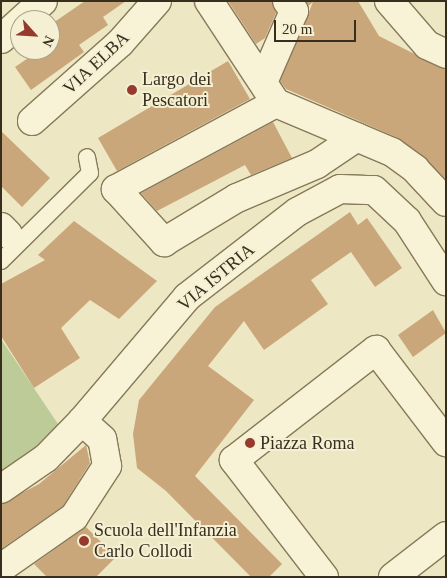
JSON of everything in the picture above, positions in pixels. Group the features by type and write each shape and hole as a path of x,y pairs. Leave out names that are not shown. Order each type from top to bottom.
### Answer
{"street":[{"path":"33,10 43,1"},
{"name":"VIA ELBA","path":"32,121 120,44 157,1"},
{"path":"209,1 270,91 357,137 392,152 416,169 446,202"},
{"path":"287,1 294,11 270,91 116,189 164,242 237,198 317,164 357,137"},
{"path":"390,1 427,45 446,54"},
{"name":"VIA ISTRIA","path":"1,489 46,458 82,421 187,297 296,212 340,189 374,190 407,221 446,281"},
{"path":"324,577 234,460 376,350 446,442"},
{"path":"1,568 74,517 108,466 108,450 102,439 82,421"},
{"path":"393,577 446,536"}],"lane":[{"path":"1,261 90,173 87,157"}],"green space":[{"path":"1,339 62,430 7,472 1,469"}],"building":[{"path":"85,1 126,1 103,17 108,25 79,45 84,52 31,90 15,67 25,60 60,60 60,18"},
{"path":"228,1 272,1 276,13 265,38 256,44"},
{"path":"306,1 358,1 379,36 446,70 446,179 398,138 286,89 280,81 313,2 308,6"},
{"path":"228,61 250,99 117,171 98,138"},
{"path":"273,122 292,158 251,175 245,165 157,211 141,193"},
{"path":"1,131 50,178 22,207 1,186"},
{"path":"350,212 358,225 367,218 402,268 375,287 351,252 311,280 328,304 264,350 244,321 208,366 254,400 195,476 282,564 269,577 251,577 166,491 137,468 133,434 139,400 215,307"},
{"path":"74,221 157,281 119,319 90,300 61,328 80,358 34,388 1,336 1,284 45,260 38,255"},
{"path":"433,310 446,333 413,357 398,335"},
{"path":"86,445 90,463 63,506 1,549 1,504 39,484"},
{"name":"Scuola dell'Infanzia Carlo Collodi","path":"86,527 116,557 96,577 47,577 34,564"}],"place":[{"name":"Largo dei Pescatori","path":"132,90"},
{"name":"Piazza Roma","path":"250,443"},
{"name":"Scuola dell'Infanzia Carlo Collodi","path":"84,541"}]}
